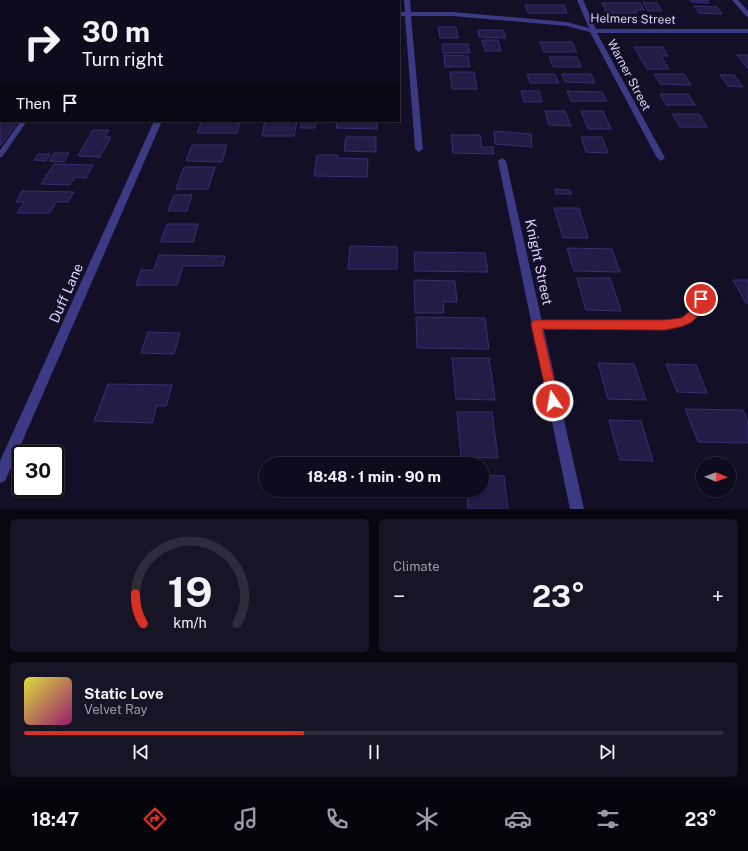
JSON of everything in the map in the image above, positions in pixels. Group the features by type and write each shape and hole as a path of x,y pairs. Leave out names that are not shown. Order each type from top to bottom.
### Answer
{"street":[{"path":"407,0 419,150"},
{"name":"Warner Street","path":"580,0 593,30 660,158"},
{"path":"735,0 748,15"},
{"name":"Helmers Street","path":"400,14 452,14 567,24 593,30 748,31"},
{"name":"Duff Lane","path":"0,476 158,122"},
{"name":"Knight Street","path":"502,161 577,509"}],"lane":[{"path":"0,155 23,122"},
{"path":"536,324 665,325 684,322 696,312 701,299"}],"building":[{"path":"690,0 707,0 709,3 692,2"},
{"path":"602,3 640,3 644,10 635,10 637,13 607,13"},
{"path":"643,3 657,3 662,11 648,11"},
{"path":"525,5 564,5 567,13 528,13"},
{"path":"694,6 717,7 722,14 699,13"},
{"path":"438,27 456,27 458,38 440,38"},
{"path":"478,30 503,30 506,38 479,37"},
{"path":"482,40 498,40 501,51 485,51"},
{"path":"540,42 572,42 577,52 544,52"},
{"path":"442,44 468,44 470,53 443,53"},
{"path":"634,47 663,47 668,56 661,56 669,69 647,69"},
{"path":"444,55 468,56 470,67 445,67"},
{"path":"737,55 748,55 748,69"},
{"path":"549,57 577,57 581,67 553,67"},
{"path":"450,72 474,72 477,89 452,89"},
{"path":"527,74 555,74 559,83 530,83"},
{"path":"562,74 591,74 595,83 565,82"},
{"path":"654,74 684,74 691,85 660,84"},
{"path":"720,75 734,75 743,87 728,86"},
{"path":"521,91 539,91 542,102 524,102"},
{"path":"567,91 602,92 607,101 571,101"},
{"path":"660,94 688,94 695,105 666,105"},
{"path":"545,111 565,111 571,126 549,125"},
{"path":"581,111 603,111 611,129 588,129"},
{"path":"672,114 699,114 707,127 680,127"},
{"path":"0,122 18,122 0,146"},
{"path":"202,122 240,122 237,133 197,133"},
{"path":"265,122 297,122 294,136 262,136"},
{"path":"302,122 316,122 315,128 300,128"},
{"path":"337,122 377,122 377,129 336,128"},
{"path":"93,130 109,130 105,137 111,137 100,157 78,156"},
{"path":"494,131 531,134 532,147 495,144"},
{"path":"451,135 480,135 482,147 493,147 494,154 453,153"},
{"path":"346,137 376,137 376,152 344,151"},
{"path":"581,137 602,137 608,153 586,152"},
{"path":"192,145 227,145 222,162 186,161"},
{"path":"54,153 69,153 64,162 49,161"},
{"path":"38,154 50,154 46,161 34,160"},
{"path":"317,155 338,155 338,158 368,159 367,177 314,176"},
{"path":"54,164 93,165 86,178 75,177 70,185 41,184"},
{"path":"184,167 215,167 208,189 176,189"},
{"path":"555,189 570,190 572,194 556,194"},
{"path":"22,191 74,192 68,202 56,202 50,213 17,213 24,202 16,202"},
{"path":"174,195 192,195 187,211 168,211"},
{"path":"554,208 579,208 588,238 563,238"},
{"path":"167,224 198,224 193,242 160,242"},
{"path":"350,246 397,247 397,269 348,269"},
{"path":"567,248 612,249 620,272 574,271"},
{"path":"414,252 485,253 488,272 415,271"},
{"path":"159,255 225,256 223,266 183,266 177,285 136,285 141,270 154,270"},
{"path":"577,278 610,278 621,311 586,310"},
{"path":"414,280 455,281 457,302 443,302 444,313 415,313"},
{"path":"733,280 748,280 748,303 746,303"},
{"path":"416,317 485,318 489,349 417,348"},
{"path":"148,332 180,333 174,354 141,353"},
{"path":"452,358 489,358 495,400 456,399"},
{"path":"598,363 634,364 646,400 608,399"},
{"path":"666,364 696,365 707,393 677,392"},
{"path":"108,384 172,385 166,406 157,406 152,423 94,421"},
{"path":"685,409 743,410 748,422 748,443 698,442"},
{"path":"457,412 492,412 498,458 461,457"},
{"path":"609,420 641,421 653,461 620,460"},
{"path":"489,475 504,476 508,509 468,509 467,497 489,497"}],"route":[{"path":"553,401 536,324 665,325 684,322 696,312 701,299"}]}
